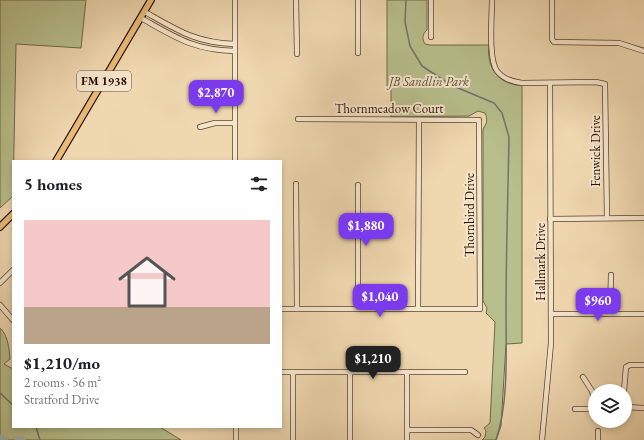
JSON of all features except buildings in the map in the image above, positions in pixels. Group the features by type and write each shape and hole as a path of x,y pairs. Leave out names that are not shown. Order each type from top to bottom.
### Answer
{"main road":[{"name":"FM 1938","path":"57,160 152,0"},
{"path":"0,227 12,215"}],"street":[{"path":"235,0 235,160"},
{"path":"296,0 297,54"},
{"path":"358,0 358,53"},
{"path":"431,0 431,37"},
{"path":"492,0 492,49 497,72 513,81 522,83 550,83"},
{"path":"552,0 552,39 554,42 619,44 644,52"},
{"path":"144,12 176,30 194,38 214,43 235,44"},
{"path":"141,18 188,44 212,49 235,51"},
{"name":"Fenwick Drive","path":"550,83 596,82 605,84 607,218"},
{"name":"Hallmark Drive","path":"542,440 551,350 550,83"},
{"name":"Thornmeadow Court","path":"298,119 479,120"},
{"path":"282,309 418,309 419,120"},
{"name":"Thornbird Drive","path":"418,309 480,309 479,120"},
{"path":"200,127 215,123 235,123"},
{"path":"296,184 297,309"},
{"path":"358,186 358,309"},
{"path":"550,219 644,218"},
{"path":"0,283 12,271"},
{"path":"610,314 611,275"},
{"path":"0,305 12,319"},
{"path":"551,314 644,314"},
{"path":"625,384 626,367 630,365 644,364"},
{"path":"282,372 465,372"},
{"path":"293,372 293,440"},
{"path":"350,372 350,440"},
{"path":"407,440 408,372"},
{"path":"583,377 588,385"},
{"path":"632,407 644,408"},
{"path":"575,409 588,409"},
{"path":"236,428 236,440"},
{"path":"407,430 472,430 478,435"},
{"path":"598,432 598,440"}],"green space":[{"path":"0,0 86,0 81,48 16,44 12,197 0,208"},
{"name":"JB Sandlin Park","path":"387,0 427,0 427,30 423,37 425,44 489,45 490,63 496,74 505,81 516,85 522,85 522,343 506,344 501,426 496,440 482,440 485,437 486,431 484,428 490,423 495,322 486,313 487,308 483,301 483,129 487,118 485,113 478,111 469,116 391,117 391,86 387,86"},
{"path":"0,328 5,334 8,342 10,359 4,364 12,368 12,428 162,428 181,440 0,440"}],"waterway":[{"path":"406,0 405,22 410,46 422,66 451,85 494,103 502,113 509,137 506,268 506,376 503,409 496,440"},
{"path":"0,393 12,404"},
{"path":"36,428 40,440"},
{"path":"0,439 4,440"}]}
